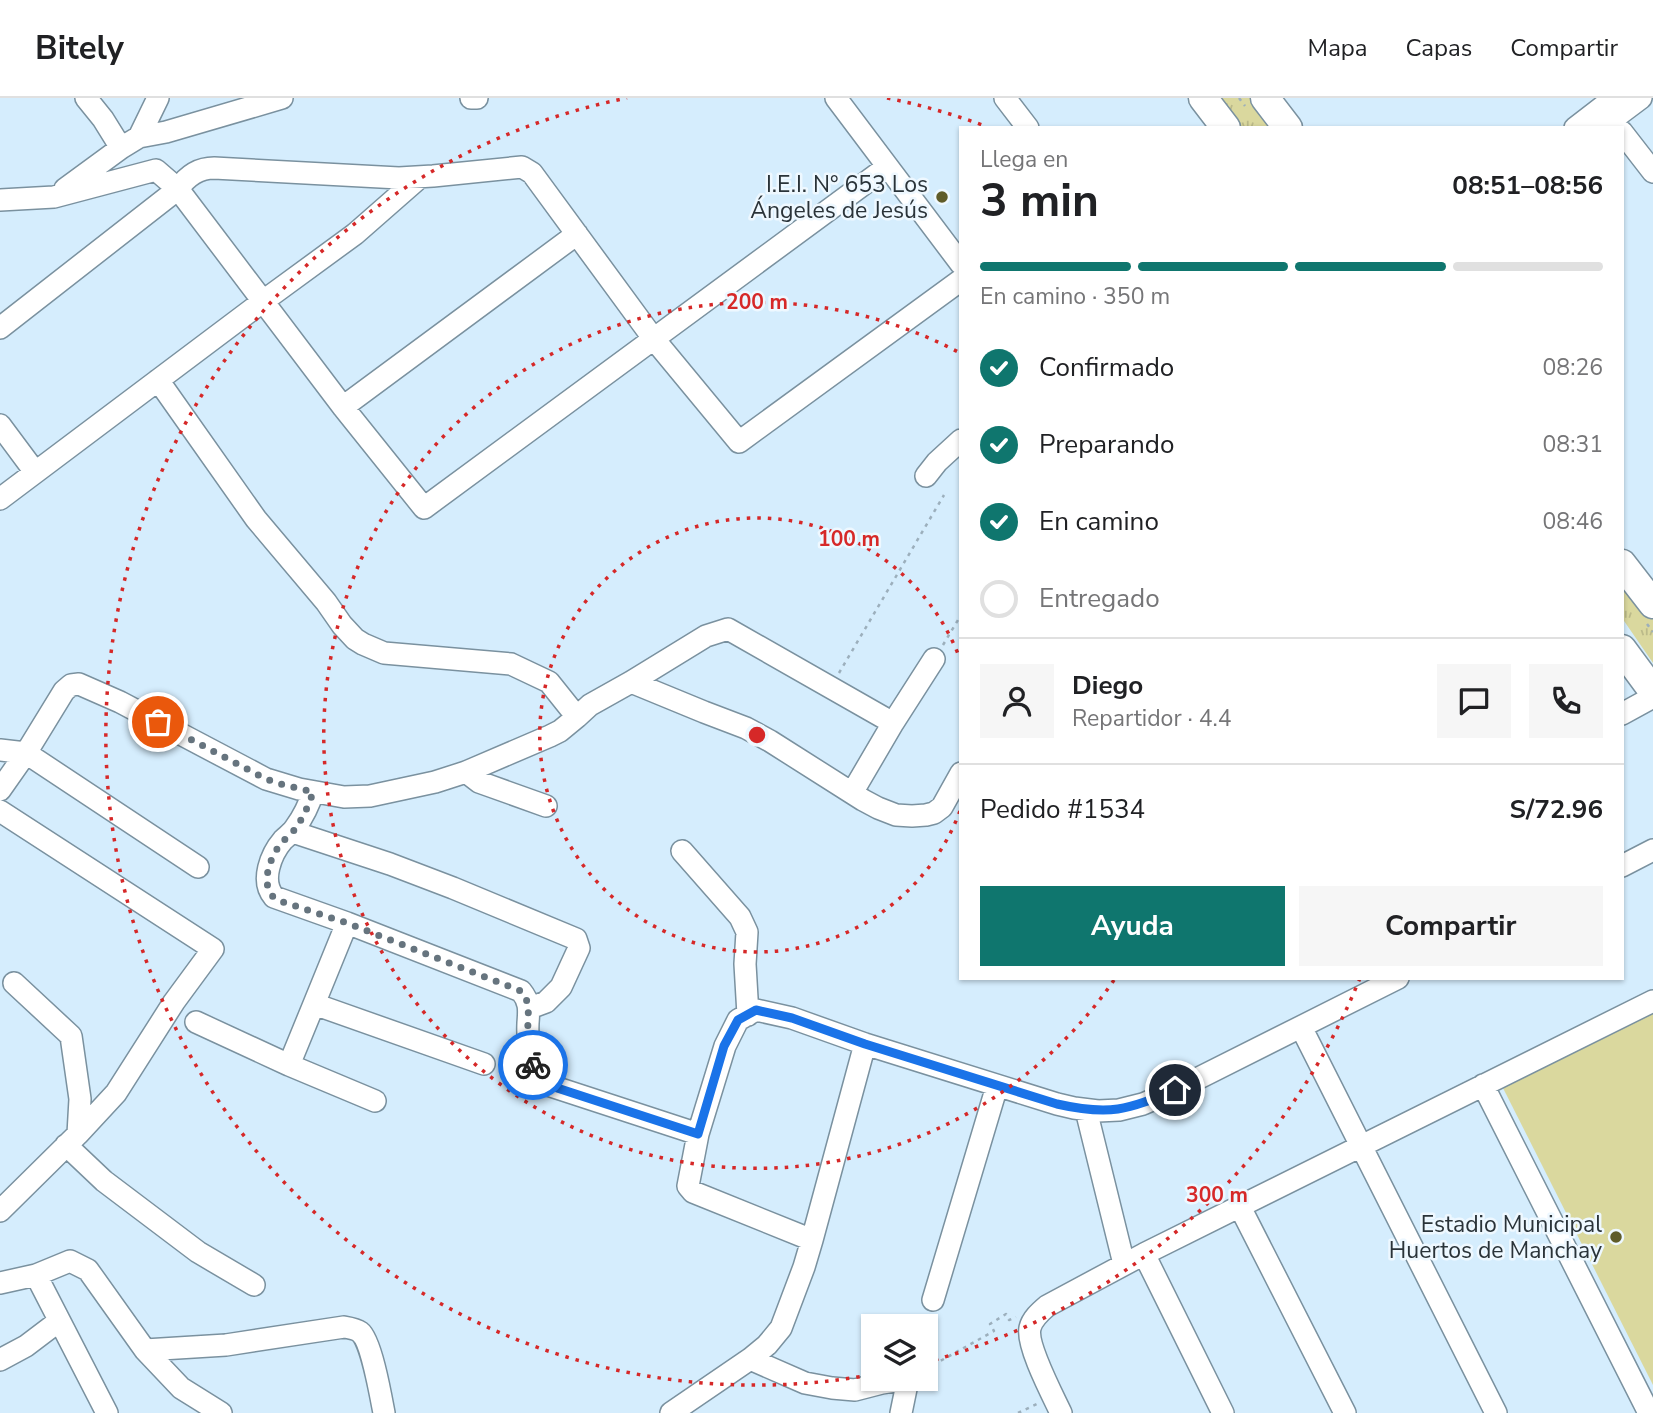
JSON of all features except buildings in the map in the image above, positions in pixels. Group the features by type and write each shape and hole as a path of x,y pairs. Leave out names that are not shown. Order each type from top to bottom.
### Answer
{"main road":[{"path":"1203,98 1224,126"},
{"path":"1265,98 1286,126"},
{"path":"1624,567 1653,604"},
{"path":"1624,652 1653,691"}],"street":[{"path":"86,98 103,119 130,142"},
{"path":"130,142 158,98"},
{"path":"54,197 130,142 282,98"},
{"path":"471,98 477,98"},
{"path":"836,98 959,261"},
{"path":"1005,98 1026,126"},
{"path":"1581,126 1610,116 1640,98"},
{"path":"1624,134 1653,172"},
{"path":"0,328 178,189 194,172 208,168 399,178 522,167 532,173 653,338 738,442 959,281"},
{"path":"0,200 54,197 156,170 178,189 262,302 424,508 887,167"},
{"path":"0,499 355,234 419,177"},
{"path":"343,407 577,233"},
{"path":"158,380 256,519 355,639 384,653 511,664 549,682 577,717"},
{"path":"0,425 35,472"},
{"path":"926,476 959,442"},
{"path":"0,790 64,691 71,685 79,684 120,702 257,775 313,792 345,797 370,796 466,772 550,736 560,731 590,705 706,636 728,629 893,723"},
{"path":"852,793 934,659"},
{"path":"631,682 746,728 870,804 896,815 926,815 938,811 959,776"},
{"path":"1624,713 1653,697"},
{"path":"0,750 26,753 198,867"},
{"path":"466,772 479,782 546,806"},
{"path":"313,792 293,832 277,848 270,864 268,880 271,894 277,900 347,923 521,991 530,1008 530,1055 540,1079 548,1085 698,1134"},
{"path":"0,811 213,949 174,1002 116,1093 0,1212"},
{"path":"293,832 428,879 576,939 579,948 561,987 546,1002 530,1008"},
{"path":"1624,865 1653,850"},
{"path":"682,851 740,917 747,932 745,964 748,1015"},
{"path":"289,1065 347,923"},
{"path":"812,1240 690,1191 687,1184 698,1134 724,1046 738,1020 756,1010 792,1018 865,1044 1057,1104 1086,1110 1110,1111 1143,1104 1175,1090 1394,980"},
{"path":"14,982 72,1036 80,1099 72,1140 104,1181 198,1252 254,1285"},
{"path":"1053,1406 1029,1333 1031,1323 1047,1306 1124,1264 1653,1000"},
{"path":"314,1004 484,1064"},
{"path":"196,1022 375,1101"},
{"path":"1301,1027 1496,1413"},
{"path":"681,1411 767,1345 781,1328 812,1240 865,1044"},
{"path":"1483,1085 1648,1413"},
{"path":"933,1300 997,1086"},
{"path":"1086,1110 1124,1264"},
{"path":"1240,1207 1345,1413"},
{"path":"1144,1254 1223,1413"},
{"path":"0,1283 36,1275 70,1261 88,1270 145,1350 181,1388 220,1413"},
{"path":"36,1275 107,1413"},
{"path":"0,1360 26,1346 59,1321"},
{"path":"145,1350 226,1346 351,1328 359,1331 368,1343 384,1413"},
{"path":"750,1359 805,1383 832,1388 855,1390 882,1382 908,1379 901,1413"}],"path":[{"path":"839,673 944,495"},
{"path":"934,659 959,618"},
{"path":"938,1362 994,1331 990,1324 1006,1314 1009,1320 1017,1317"},
{"path":"1018,1413 1053,1406"}],"green space":[{"path":"1216,98 1257,98 1278,126 1237,126"},
{"path":"1624,581 1653,617 1653,663 1624,621"},
{"name":"Estadio Municipal Huertos de Manchay","path":"1653,1012 1653,1385 1503,1088"}],"way so far":[{"path":"158,722 248,771 284,785 313,792 298,824 273,856 268,873 271,894 277,900 347,923 521,991 530,1008 528,1039 533,1065"}],"place":[{"name":"I.E.I. N° 653 Los Ángeles de Jesús","path":"942,197"},
{"name":"Estadio Municipal Huertos de Manchay","path":"1616,1237"}],"route":[{"path":"533,1065 540,1079 548,1085 698,1134 724,1046 738,1020 756,1010 792,1018 865,1044 1074,1108 1119,1110 1143,1104 1175,1090"}]}
